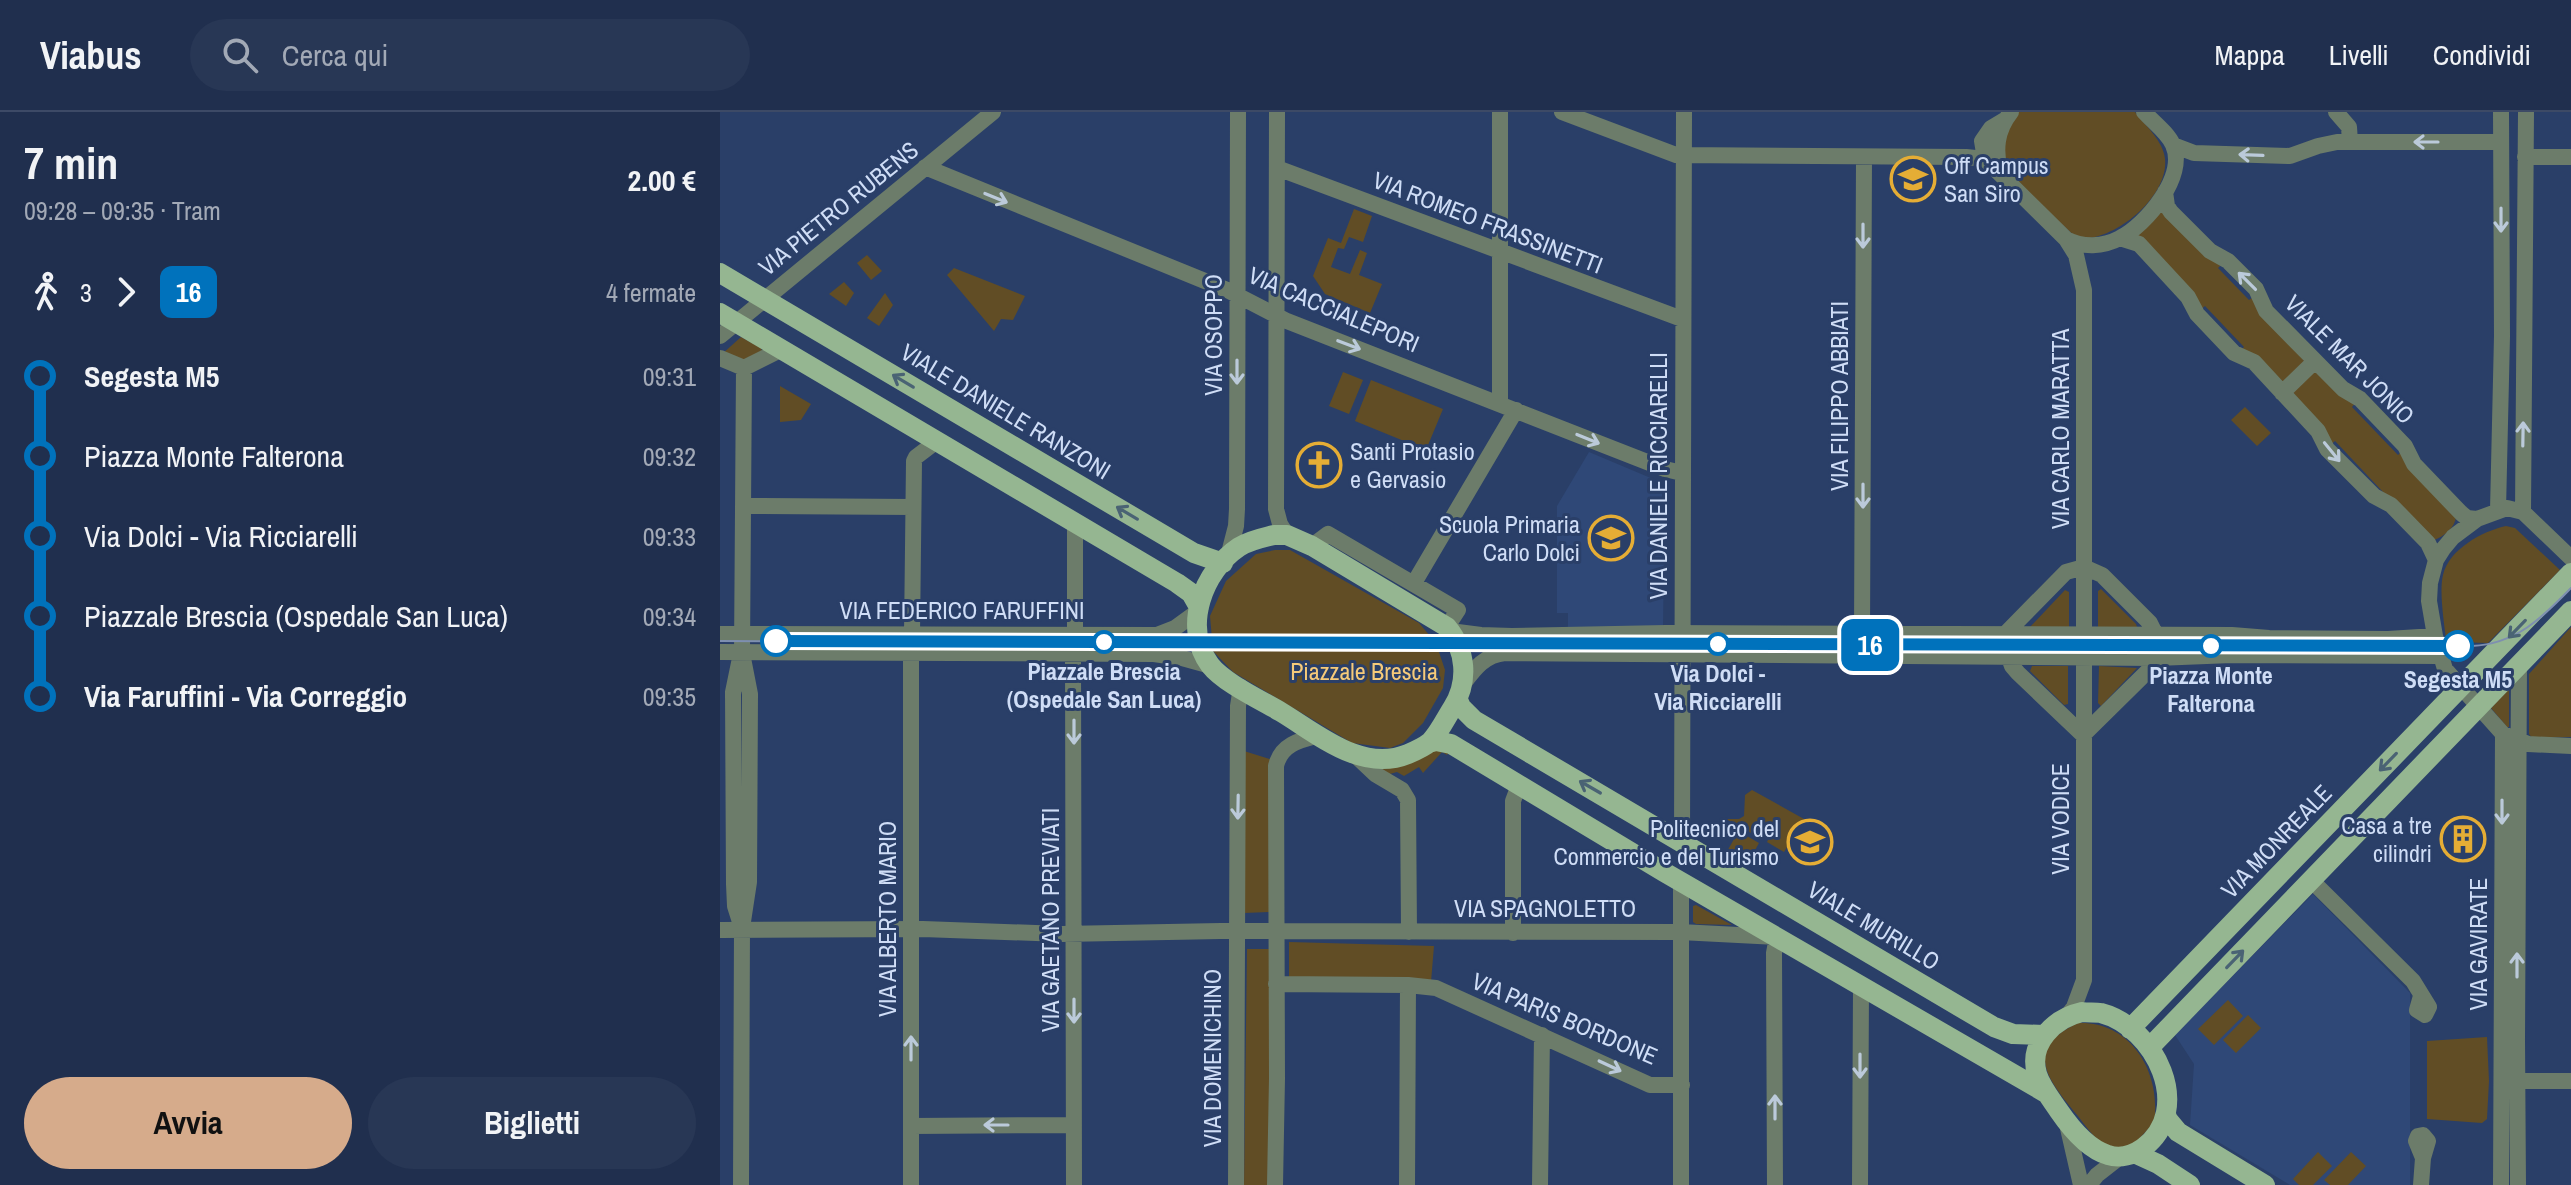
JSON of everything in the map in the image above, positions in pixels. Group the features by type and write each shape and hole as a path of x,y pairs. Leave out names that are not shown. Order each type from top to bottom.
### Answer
{"main road":[{"path":"720,273 743,311 782,349 1183,587 1191,593 1198,610"},
{"name":"VIALE DANIELE RANZONI","path":"743,311 1194,553 1226,560"},
{"path":"1429,743 1458,697 1464,665 1452,635 1312,546 1287,535 1254,540 1240,547 1226,560 1209,584 1198,610 1197,636 1211,666 1241,687 1357,757 1387,760 1436,741 1451,744 1861,988 2046,1093"},
{"name":"VIA MONREALE","path":"2130,1029 2571,573"},
{"path":"2150,1047 2571,611"},
{"name":"VIALE MURILLO","path":"1458,697 1461,707 1474,720 1994,1027 2013,1034 2044,1035"},
{"path":"2442,706 2462,724"},
{"path":"1681,882 1682,841"},
{"path":"2163,996 2166,1009 2181,1015"},
{"path":"2190,1185 2158,1164 2127,1155 2102,1153 2067,1124 2038,1077 2036,1053 2044,1035 2068,1015 2082,1012 2100,1013 2130,1029 2150,1047 2159,1065 2167,1089 2166,1115 2178,1132 2265,1185"},
{"path":"2127,1155 2154,1137 2166,1115"}],"street":[{"name":"VIA PIETRO RUBENS","path":"720,336 743,311 993,112"},
{"name":"VIA OSOPPO","path":"1226,560 1237,509 1238,112"},
{"path":"1277,112 1276,509 1287,535"},
{"path":"1414,583 1508,406 1500,253 1500,112"},
{"path":"1562,112 1684,156 1985,159 2066,239 2079,244 2100,245 2120,238 2145,218 2165,192 2175,165 2173,145"},
{"name":"VIA DANIELE RICCIARELLI","path":"1682,841 1684,112"},
{"path":"2144,112 2173,145 2194,153 2290,156 2318,146 2350,142 2501,142 2525,157 2571,157"},
{"path":"2336,112 2349,127 2350,142"},
{"path":"2498,510 2502,336 2501,112"},
{"path":"2523,512 2526,112"},
{"path":"1985,159 1982,141 2006,114"},
{"path":"2000,172 1997,144 2006,114"},
{"name":"VIA FILIPPO ABBIATI","path":"1862,634 1864,158"},
{"name":"VIA CACCIALEPORI","path":"925,167 1237,294 1277,316 1665,469 1682,473"},
{"name":"VIA ROMEO FRASSINETTI","path":"1277,168 1682,319"},
{"name":"VIALE MAR JONIO","path":"2165,192 2171,212 2210,251 2228,261 2256,289 2266,311 2343,389 2360,399 2405,446 2414,464 2461,513 2467,518 2477,519"},
{"path":"2120,238 2139,244 2234,353 2254,362 2318,431 2327,449 2374,496 2391,505 2428,543 2436,560"},
{"name":"VIA CARLO MARATTA","path":"2066,239 2076,255 2084,290 2084,567"},
{"name":"VIA CARLO MARATTA","path":"2084,290 2093,257 2100,245"},
{"path":"2502,336 2524,336"},
{"path":"720,358 744,368 782,349"},
{"path":"2282,393 2315,361"},
{"path":"741,1185 744,368"},
{"path":"912,634 914,461 937,441"},
{"path":"743,506 913,507"},
{"path":"2571,558 2523,512 2514,508 2498,510 2477,519 2453,537 2436,560 2429,601 2439,656 2445,669 2477,708 2510,738 2538,745 2571,746"},
{"path":"1075,522 1075,635"},
{"path":"1312,546 1328,534 1458,610 1452,635 2232,635 2388,639 2435,636"},
{"path":"2084,567 2102,575 2150,623 2156,635 2156,658 2152,668 2083,735 2018,673 2009,656 2004,635 2066,572 2084,567"},
{"path":"2083,657 2084,567"},
{"name":"VIA FEDERICO FARUFFINI","path":"720,634 1163,634 1198,610"},
{"name":"VIA FEDERICO FARUFFINI","path":"720,652 1171,655 1211,666"},
{"name":"VIA ALBERTO MARIO","path":"911,653 911,1185"},
{"name":"VIA GAETANO PREVIATI","path":"1073,654 1074,1185"},
{"path":"1458,697 1482,661 1497,654 2156,658 2232,655 2439,656"},
{"name":"VIA VODICE","path":"2083,657 2084,980 2090,998 2100,1013"},
{"name":"VIA GAVIRATE","path":"2518,1185 2510,1106 2510,738 2519,665"},
{"name":"VIA DOMENICHINO","path":"1236,1185 1238,706 1241,687"},
{"path":"1275,1185 1276,766 1284,749 1320,735"},
{"path":"1357,757 1375,774 1402,790 1408,800 1409,932"},
{"path":"1513,933 1513,801 1519,785"},
{"path":"2311,880 2413,981 2421,996"},
{"path":"1681,882 1681,1185"},
{"name":"VIA SPAGNOLETTO","path":"720,930 1680,932"},
{"path":"1680,932 1777,937 1774,953 1775,1185"},
{"name":"VIA VODICE","path":"2068,1015 2084,980"},
{"name":"VIA PARIS BORDONE","path":"1276,984 1431,987 1650,1085 1682,1085"},
{"path":"1407,1185 1408,985"},
{"path":"1860,1185 1861,988"},
{"path":"1540,1185 1542,1035"},
{"path":"2510,1081 2571,1081"},
{"name":"VIA GAVIRATE","path":"2501,1185 2510,1106"},
{"path":"2067,1124 2081,1185"},
{"path":"911,1126 1074,1125"},
{"path":"2089,1185 2103,1169 2127,1155"},
{"path":"2421,1185 2423,1158"}],"shaded area":[{"name":"Scuola Primaria Carlo Dolci","path":"1589,452 1665,484 1663,627 1568,627 1568,613 1557,613 1557,506"},
{"path":"2313,894 2410,993 2410,1185 2290,1185 2190,1125 2194,1064 2175,1035"}],"green space":[{"path":"2015,112 2135,112 2158,140 2164,153 2164,174 2158,188 2136,215 2122,225 2091,238 2077,238 2011,179 2002,162 2001,145"},
{"path":"2163,202 2223,263 2218,268 2249,300 2255,296 2305,362 2285,383 2239,352 2244,347 2205,306 2199,311 2128,235"},
{"path":"1354,209 1372,216 1363,242 1349,237 1344,249 1338,248 1331,267 1350,274 1360,250 1367,253 1359,275 1382,284 1370,313 1325,294 1313,276 1328,238 1341,243"},
{"path":"867,255 882,271 871,280 857,263"},
{"path":"954,268 1025,296 1013,320 1001,319 994,331 947,275"},
{"path":"844,282 854,293 846,306 829,294"},
{"path":"885,293 893,305 879,326 867,318"},
{"path":"741,337 761,348 764,356 749,364 721,355"},
{"path":"2315,371 2356,402 2352,407 2398,455 2403,450 2456,517 2445,534 2434,540 2335,441 2329,446 2292,391"},
{"path":"1343,372 1363,380 1349,414 1329,406"},
{"path":"1371,380 1443,409 1426,450 1355,421"},
{"path":"780,386 811,404 801,420 780,422"},
{"path":"2245,407 2271,433 2257,446 2231,420"},
{"path":"2506,526 2515,528 2560,570 2488,643 2450,642 2446,639 2442,598 2446,566 2468,543"},
{"name":"Piazzale Brescia","path":"1290,550 1419,623 1436,643 1445,670 1443,688 1423,723 1403,743 1390,748 1352,743 1233,672 1213,651 1210,616 1226,581 1256,554"},
{"path":"2101,589 2137,627 2098,627 2098,591"},
{"path":"2065,590 2069,592 2069,627 2030,627"},
{"path":"2571,627 2571,737 2532,738 2529,734 2529,674"},
{"path":"1081,638 1081,651 909,649 909,639"},
{"path":"899,639 899,649 760,649 760,640"},
{"path":"2032,666 2068,666 2068,704 2064,705 2030,671"},
{"path":"2099,666 2137,668 2101,706 2098,703"},
{"path":"2509,689 2509,727 2507,727 2491,708"},
{"path":"1432,748 1450,750 1447,755 1442,752 1423,773 1419,767 1404,776 1397,772 1386,775 1381,769 1395,767"},
{"path":"1244,751 1273,760 1269,912 1244,913"},
{"path":"1752,790 1804,819 1784,852 1767,842 1769,838 1765,835 1762,839 1726,819 1744,816 1745,795"},
{"path":"1727,827 1759,843 1749,861 1742,865 1725,855 1734,839 1717,829"},
{"path":"1693,906 1732,925 1696,924 1693,922"},
{"path":"1289,942 1434,946 1431,982 1289,977"},
{"path":"1247,949 1272,949 1269,1185 1244,1185"},
{"path":"2228,1000 2243,1016 2214,1045 2198,1029"},
{"path":"2248,1015 2261,1028 2236,1053 2223,1040"},
{"path":"2078,1023 2114,1031 2128,1041 2148,1069 2153,1086 2154,1123 2133,1145 2108,1146 2097,1139 2050,1077 2045,1054 2050,1043"},
{"path":"2487,1037 2487,1119 2482,1123 2427,1119 2427,1041"},
{"path":"2318,1152 2332,1166 2313,1185 2299,1185 2293,1179"},
{"path":"2351,1152 2366,1166 2348,1185 2330,1185 2324,1180"}],"tram line":[{"path":"720,641 2472,646 2502,640 2527,628 2571,588"},
{"name":"16","path":"776,641 2458,646"}],"place":[{"name":"Off Campus San Siro","path":"1913,179"},
{"name":"Santi Protasio e Gervasio","path":"1319,465"},
{"name":"Scuola Primaria Carlo Dolci","path":"1611,538"},
{"name":"Piazzale Brescia (Ospedale San Luca)","path":"1104,642"},
{"name":"Via Dolci - Via Ricciarelli","path":"1718,644"},
{"name":"Piazza Monte Falterona","path":"2211,646"},
{"name":"Segesta M5","path":"2458,646"},
{"name":"Casa a tre cilindri","path":"2463,839"},
{"name":"Politecnico del Commercio e del Turismo","path":"1810,842"}]}
